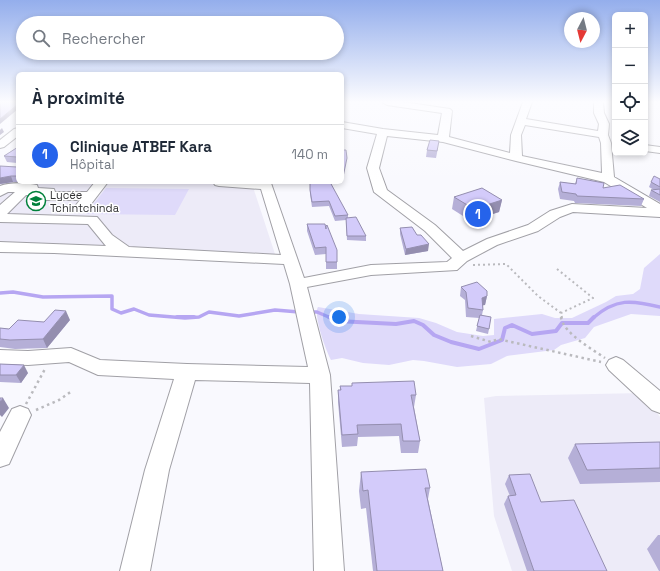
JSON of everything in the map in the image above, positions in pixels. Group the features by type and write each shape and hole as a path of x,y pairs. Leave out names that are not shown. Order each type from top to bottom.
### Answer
{"street":[{"path":"366,129 443,139 516,158 608,179 660,210"},
{"path":"443,139 445,129"},
{"path":"516,158 516,134 518,129"},
{"path":"554,129 608,141"},
{"path":"605,129 608,141 608,179"},
{"path":"383,132 373,168 380,192 430,228 456,263"},
{"path":"0,145 16,133"},
{"path":"648,148 660,150"},
{"path":"267,184 298,284 320,375 329,571"},
{"path":"0,192 5,188 52,192 96,189"},
{"path":"70,219 96,189"},
{"path":"1,218 25,190"},
{"path":"32,219 52,192"},
{"path":"298,284 371,270 456,263 492,242 533,228 550,217 572,208 660,213"},
{"path":"1,218 92,220 104,237 118,248 129,252"},
{"path":"0,247 54,248 291,260"},
{"path":"0,357 28,358 71,355 98,367 187,372 320,375"},
{"path":"616,365 660,403"},
{"path":"135,571 158,470 187,372"},
{"path":"0,456 20,415"}],"path":[{"path":"456,263 506,264 538,296 561,313 562,323 576,338 616,365"},
{"path":"557,269 593,298 561,313"},
{"path":"471,336 491,342 498,339 616,365"},
{"path":"20,415 46,368 55,356"},
{"path":"20,415 59,400 72,391"}],"shaded area":[{"path":"0,168 16,180 16,184 218,184 253,187 276,257 0,244"},
{"path":"106,188 189,189 175,215 86,214"},
{"path":"660,254 660,316 631,314 594,327 585,338 561,345 554,350 507,356 491,364 457,367 413,360 389,365 363,363 342,358 331,360 323,341 317,317 318,307 359,314 419,318 457,332 483,336 494,335 494,319 542,314 555,318 572,318 616,296 633,294 640,289 644,268"},
{"path":"643,393 660,417 660,571 512,571 494,516 484,398 496,396"}],"building":[{"path":"430,140 439,141 437,151 427,150"},
{"path":"16,148 16,157 4,156"},
{"path":"344,150 346,150 347,158 344,172"},
{"path":"0,166 16,167 16,176 0,178"},
{"path":"654,176 660,179 660,187 651,182"},
{"path":"577,178 604,183 603,188 620,185 644,199 577,196 576,194 562,192 560,182 576,184"},
{"path":"310,184 331,184 348,215 335,216 329,201 312,202"},
{"path":"482,188 502,200 474,209 454,197"},
{"path":"660,189 660,195 651,190"},
{"path":"356,217 366,236 347,236 346,218"},
{"path":"307,224 325,224 326,229 327,225 337,250 337,262 326,262 326,247 315,248"},
{"path":"412,227 417,235 421,235 429,244 406,249 400,228"},
{"path":"477,282 487,291 487,296 482,298 483,310 468,308 466,292 461,287"},
{"path":"55,310 66,311 43,339 0,339 0,328 9,329 18,320 44,322"},
{"path":"480,315 491,317 489,329 477,326"},
{"path":"0,364 24,365 16,375 0,375"},
{"path":"414,381 416,395 411,395 420,441 403,441 401,424 357,425 358,434 342,435 338,390 341,390 340,386 352,386 352,383"},
{"path":"660,442 660,468 587,470 575,444"},
{"path":"426,469 430,488 425,488 443,571 377,571 368,490 363,491 361,472"},
{"path":"530,474 541,502 574,500 607,571 534,571 508,496 516,495 509,475"}],"waterway":[{"path":"0,293 13,292 43,297 112,296 112,309 121,313 134,309 149,315 185,318 199,317 209,312 239,316 275,310 299,312"},
{"path":"593,318 601,311 625,302 641,303 660,307"},
{"path":"309,312 317,312 331,318"},
{"path":"177,317 194,317"},
{"path":"331,318 337,321 396,324 414,321 423,325 434,335 451,342 479,349 502,340 505,328 512,325 532,334 556,331 562,323 588,323 593,318"}],"place":[{"name":"Lycée Tchintchinda","path":"36,201"},
{"name":"Clinique ATBEF Kara","path":"478,214"}]}
